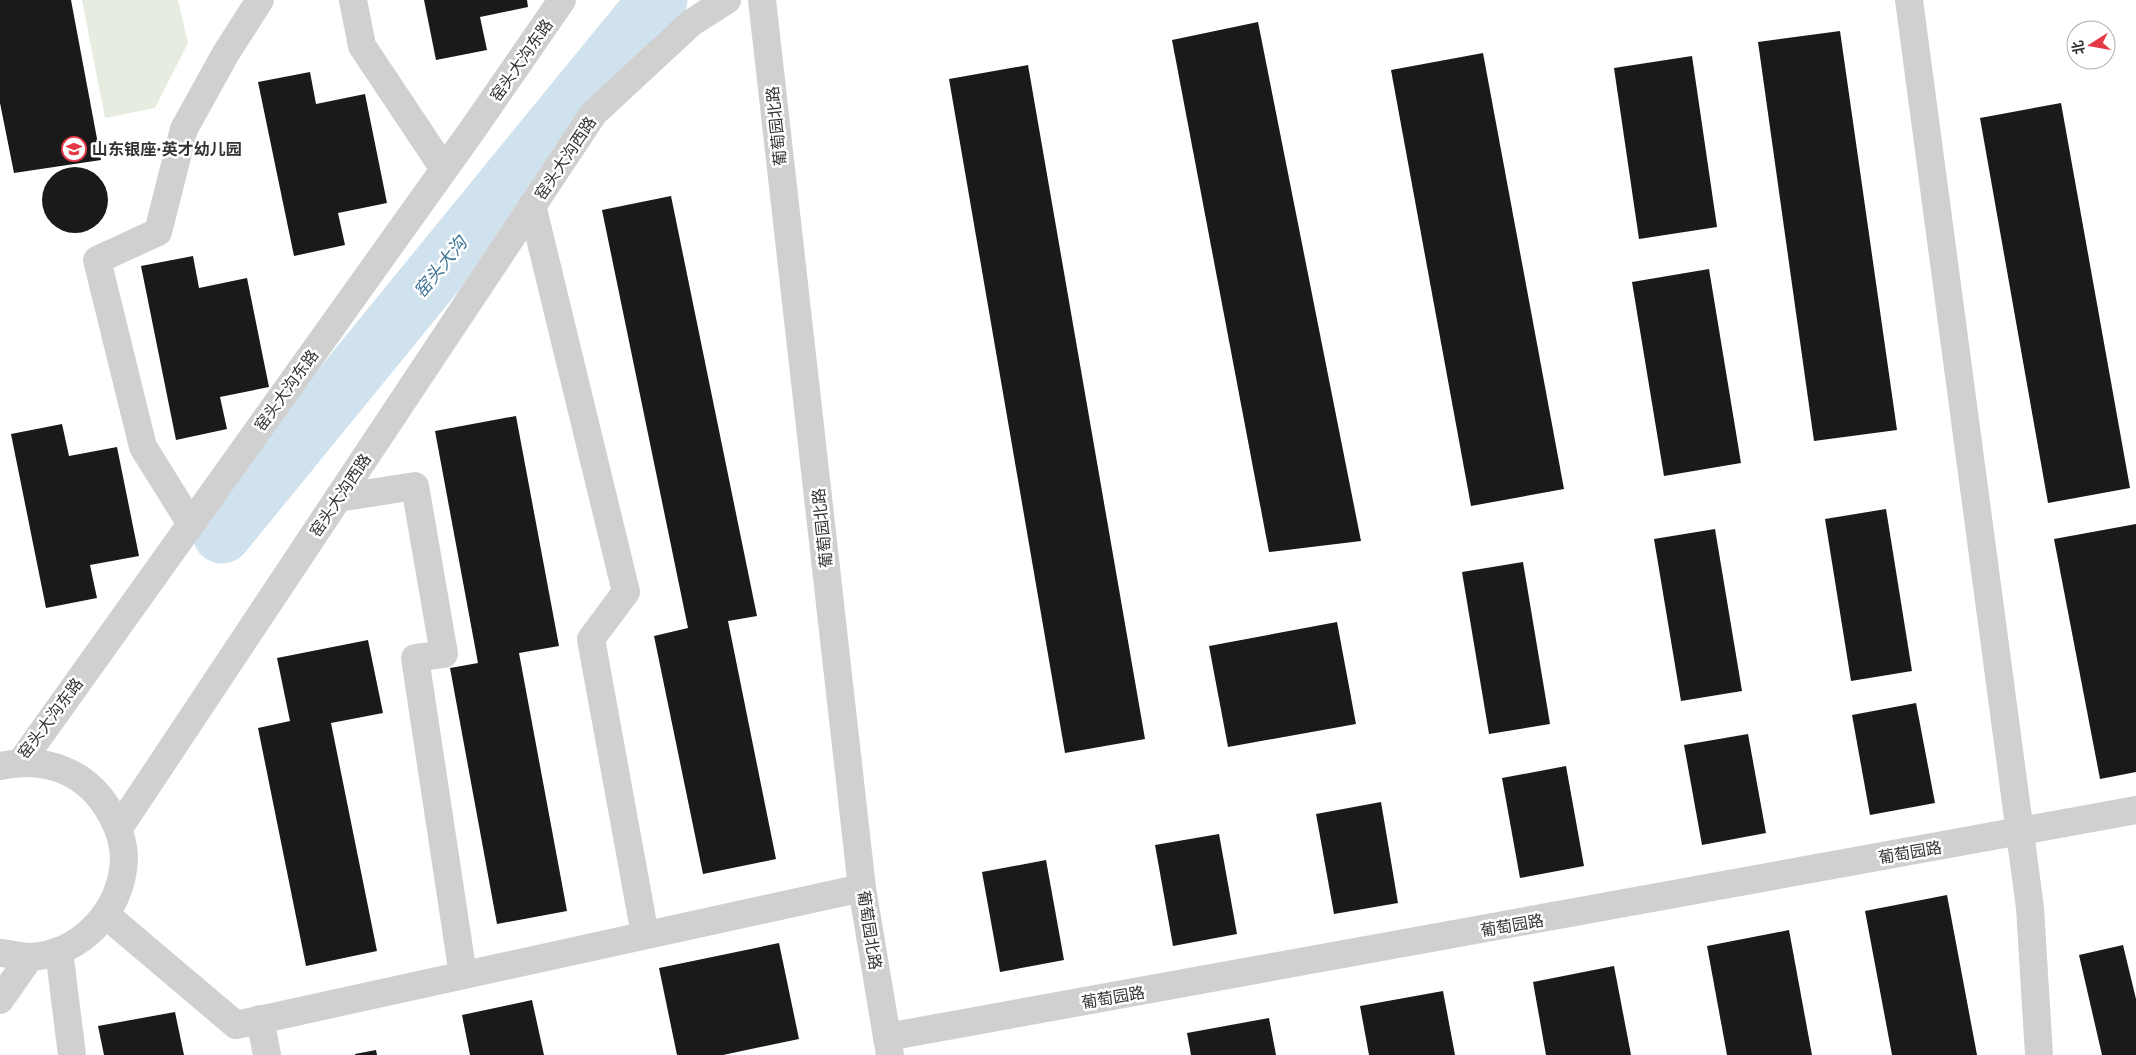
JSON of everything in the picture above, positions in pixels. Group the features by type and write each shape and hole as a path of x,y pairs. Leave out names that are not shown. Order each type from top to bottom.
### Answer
{"street":[{"path":"191,524 144,447 97,260 158,232 184,129 226,53 260,0"},
{"path":"353,0 362,46 444,170"},
{"name":"窑头大沟东路","path":"10,764 191,524 444,170 562,0"},
{"name":"窑头大沟西路","path":"119,828 594,113 691,23 727,0"},
{"name":"葡萄园北路","path":"762,0 862,888 889,1046"},
{"path":"1910,0 2030,908 2040,1055"},
{"path":"532,205 626,592 591,639 645,935"},
{"path":"338,498 415,486 444,654 415,658 463,975"},
{"path":"0,953 30,957 59,951 85,937 106,915 119,888 124,858 119,828 104,800 81,778 52,765 10,764"},
{"name":"葡萄园路","path":"889,1046 2136,810"},
{"path":"106,915 236,1025 862,888"},
{"path":"59,951 72,1055"},
{"path":"0,1000 30,957"},
{"path":"260,1020 267,1055"}],"shaded area":[{"path":"82,0 178,0 188,43 155,108 105,118"}],"building":[{"path":"0,0 71,0 101,160 14,173 0,103"},
{"path":"424,0 527,0 528,7 480,17 487,50 436,60"},
{"path":"1258,22 1361,541 1269,552 1172,40"},
{"path":"1840,31 1897,430 1814,441 1758,42"},
{"path":"1483,53 1564,489 1471,506 1391,70"},
{"path":"1692,56 1717,227 1639,239 1614,68"},
{"path":"1028,65 1145,739 1065,753 949,79"},
{"path":"310,72 316,104 365,94 387,203 338,213 345,245 294,256 258,82"},
{"path":"2061,103 2130,488 2048,503 1980,118"},
{"path":"69,167 81,167 93,172 103,182 108,194 106,213 93,228 81,233 69,233 57,228 47,218 42,206 42,194 47,182 57,172"},
{"path":"671,196 757,616 728,621 776,859 703,874 654,636 688,628 602,210"},
{"path":"193,256 199,288 247,278 269,387 220,397 227,429 176,440 141,266"},
{"path":"1709,269 1741,463 1664,476 1632,282"},
{"path":"516,416 559,646 519,653 567,911 497,924 450,668 478,663 435,431"},
{"path":"62,424 69,456 117,447 139,556 90,565 97,598 46,608 11,434"},
{"path":"1886,509 1912,671 1851,681 1825,519"},
{"path":"2136,524 2136,772 2100,779 2054,539"},
{"path":"1715,529 1742,691 1681,701 1654,539"},
{"path":"1523,562 1550,724 1489,734 1462,572"},
{"path":"1337,622 1356,724 1228,747 1209,646"},
{"path":"368,640 383,713 331,723 377,951 306,966 258,728 290,721 277,658"},
{"path":"1916,703 1935,803 1870,815 1852,715"},
{"path":"1748,734 1766,833 1702,845 1684,745"},
{"path":"1566,766 1584,866 1520,878 1502,778"},
{"path":"1381,802 1398,903 1334,914 1316,814"},
{"path":"1219,834 1237,934 1173,946 1155,845"},
{"path":"1046,860 1064,960 1000,972 982,872"},
{"path":"1947,895 1977,1055 1892,1055 1865,911"},
{"path":"1789,930 1812,1055 1727,1055 1707,946"},
{"path":"779,943 799,1039 723,1055 677,1055 659,968"},
{"path":"2123,945 2136,999 2136,1055 2102,1055 2079,955"},
{"path":"1614,966 1631,1055 1546,1055 1533,982"},
{"path":"1443,991 1455,1055 1369,1055 1360,1006"},
{"path":"532,1000 544,1055 470,1055 462,1015"},
{"path":"175,1012 184,1055 104,1055 98,1026"},
{"path":"1269,1018 1276,1055 1191,1055 1187,1033"},
{"path":"376,1050 377,1055 355,1055 355,1054"}],"waterway":[{"name":"窑头大沟","path":"222,534 658,0"}],"place":[{"name":"山东银座·英才幼儿园","path":"74,149"}]}
